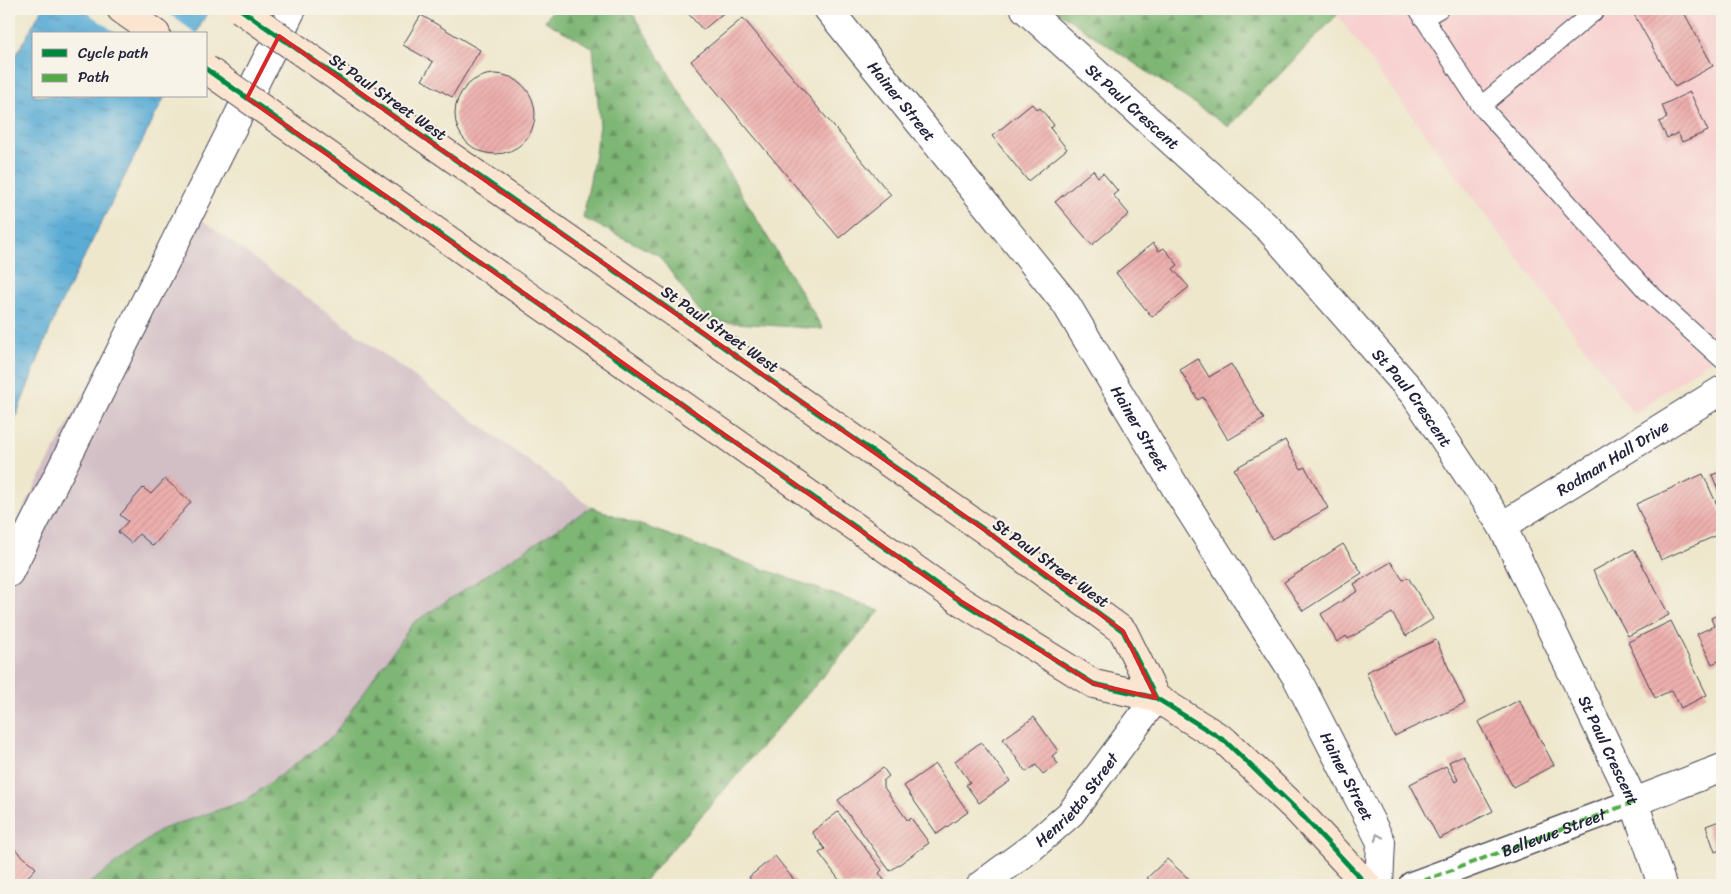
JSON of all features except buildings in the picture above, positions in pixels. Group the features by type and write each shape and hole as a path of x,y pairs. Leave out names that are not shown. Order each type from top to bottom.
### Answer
{"main road":[{"path":"121,9 153,32"},
{"name":"St Paul Street West","path":"240,9 990,533 1124,632 1156,698"},
{"path":"208,70 959,600 1094,684 1156,698 1225,741 1298,811 1367,885"}],"street":[{"path":"9,573 292,9"},
{"name":"Hainer Street","path":"828,9 1066,304 1180,496 1297,678 1381,842 1379,885"},
{"name":"St Paul Crescent","path":"1025,9 1270,230 1414,394 1502,526 1634,802 1662,885"},
{"name":"Rodman Hall Drive","path":"1502,526 1722,390"},
{"name":"Henrietta Street","path":"981,885 1031,848 1071,813 1156,698"},
{"name":"Bellevue Street","path":"1412,885 1722,768"}],"lane":[{"path":"1439,9 1420,13 1481,106 1646,290 1722,359"},
{"path":"1481,106 1597,9"}],"highlighted area":[{"path":"279,36 989,533 1123,631 1156,698 1094,684 959,600 247,98"}],"shaded area":[{"path":"1335,9 1722,9 1722,352 1634,414 1337,15"},
{"path":"183,206 591,507 413,623 333,737 245,802 162,829 87,885 9,885 9,536"}],"green space":[{"path":"553,9 630,9 823,329 707,321 658,255 583,218 600,126 593,48 545,21"},
{"path":"1054,9 1335,9 1337,15 1229,127"},
{"path":"591,507 880,611 641,885 87,885 162,829 245,801 332,737 413,623"}],"water":[{"path":"42,9 209,9 197,32 32,32 32,98 164,98 58,309 9,434 9,68"}],"pier":[{"path":"82,9 162,9 194,32 115,32"}],"marked path":[{"path":"1412,885 1634,802"}],"cycle path":[{"path":"240,9 989,533 1123,631 1156,698"},
{"path":"208,70 959,600 1094,684 1156,698 1225,741 1298,811 1367,885"}]}
